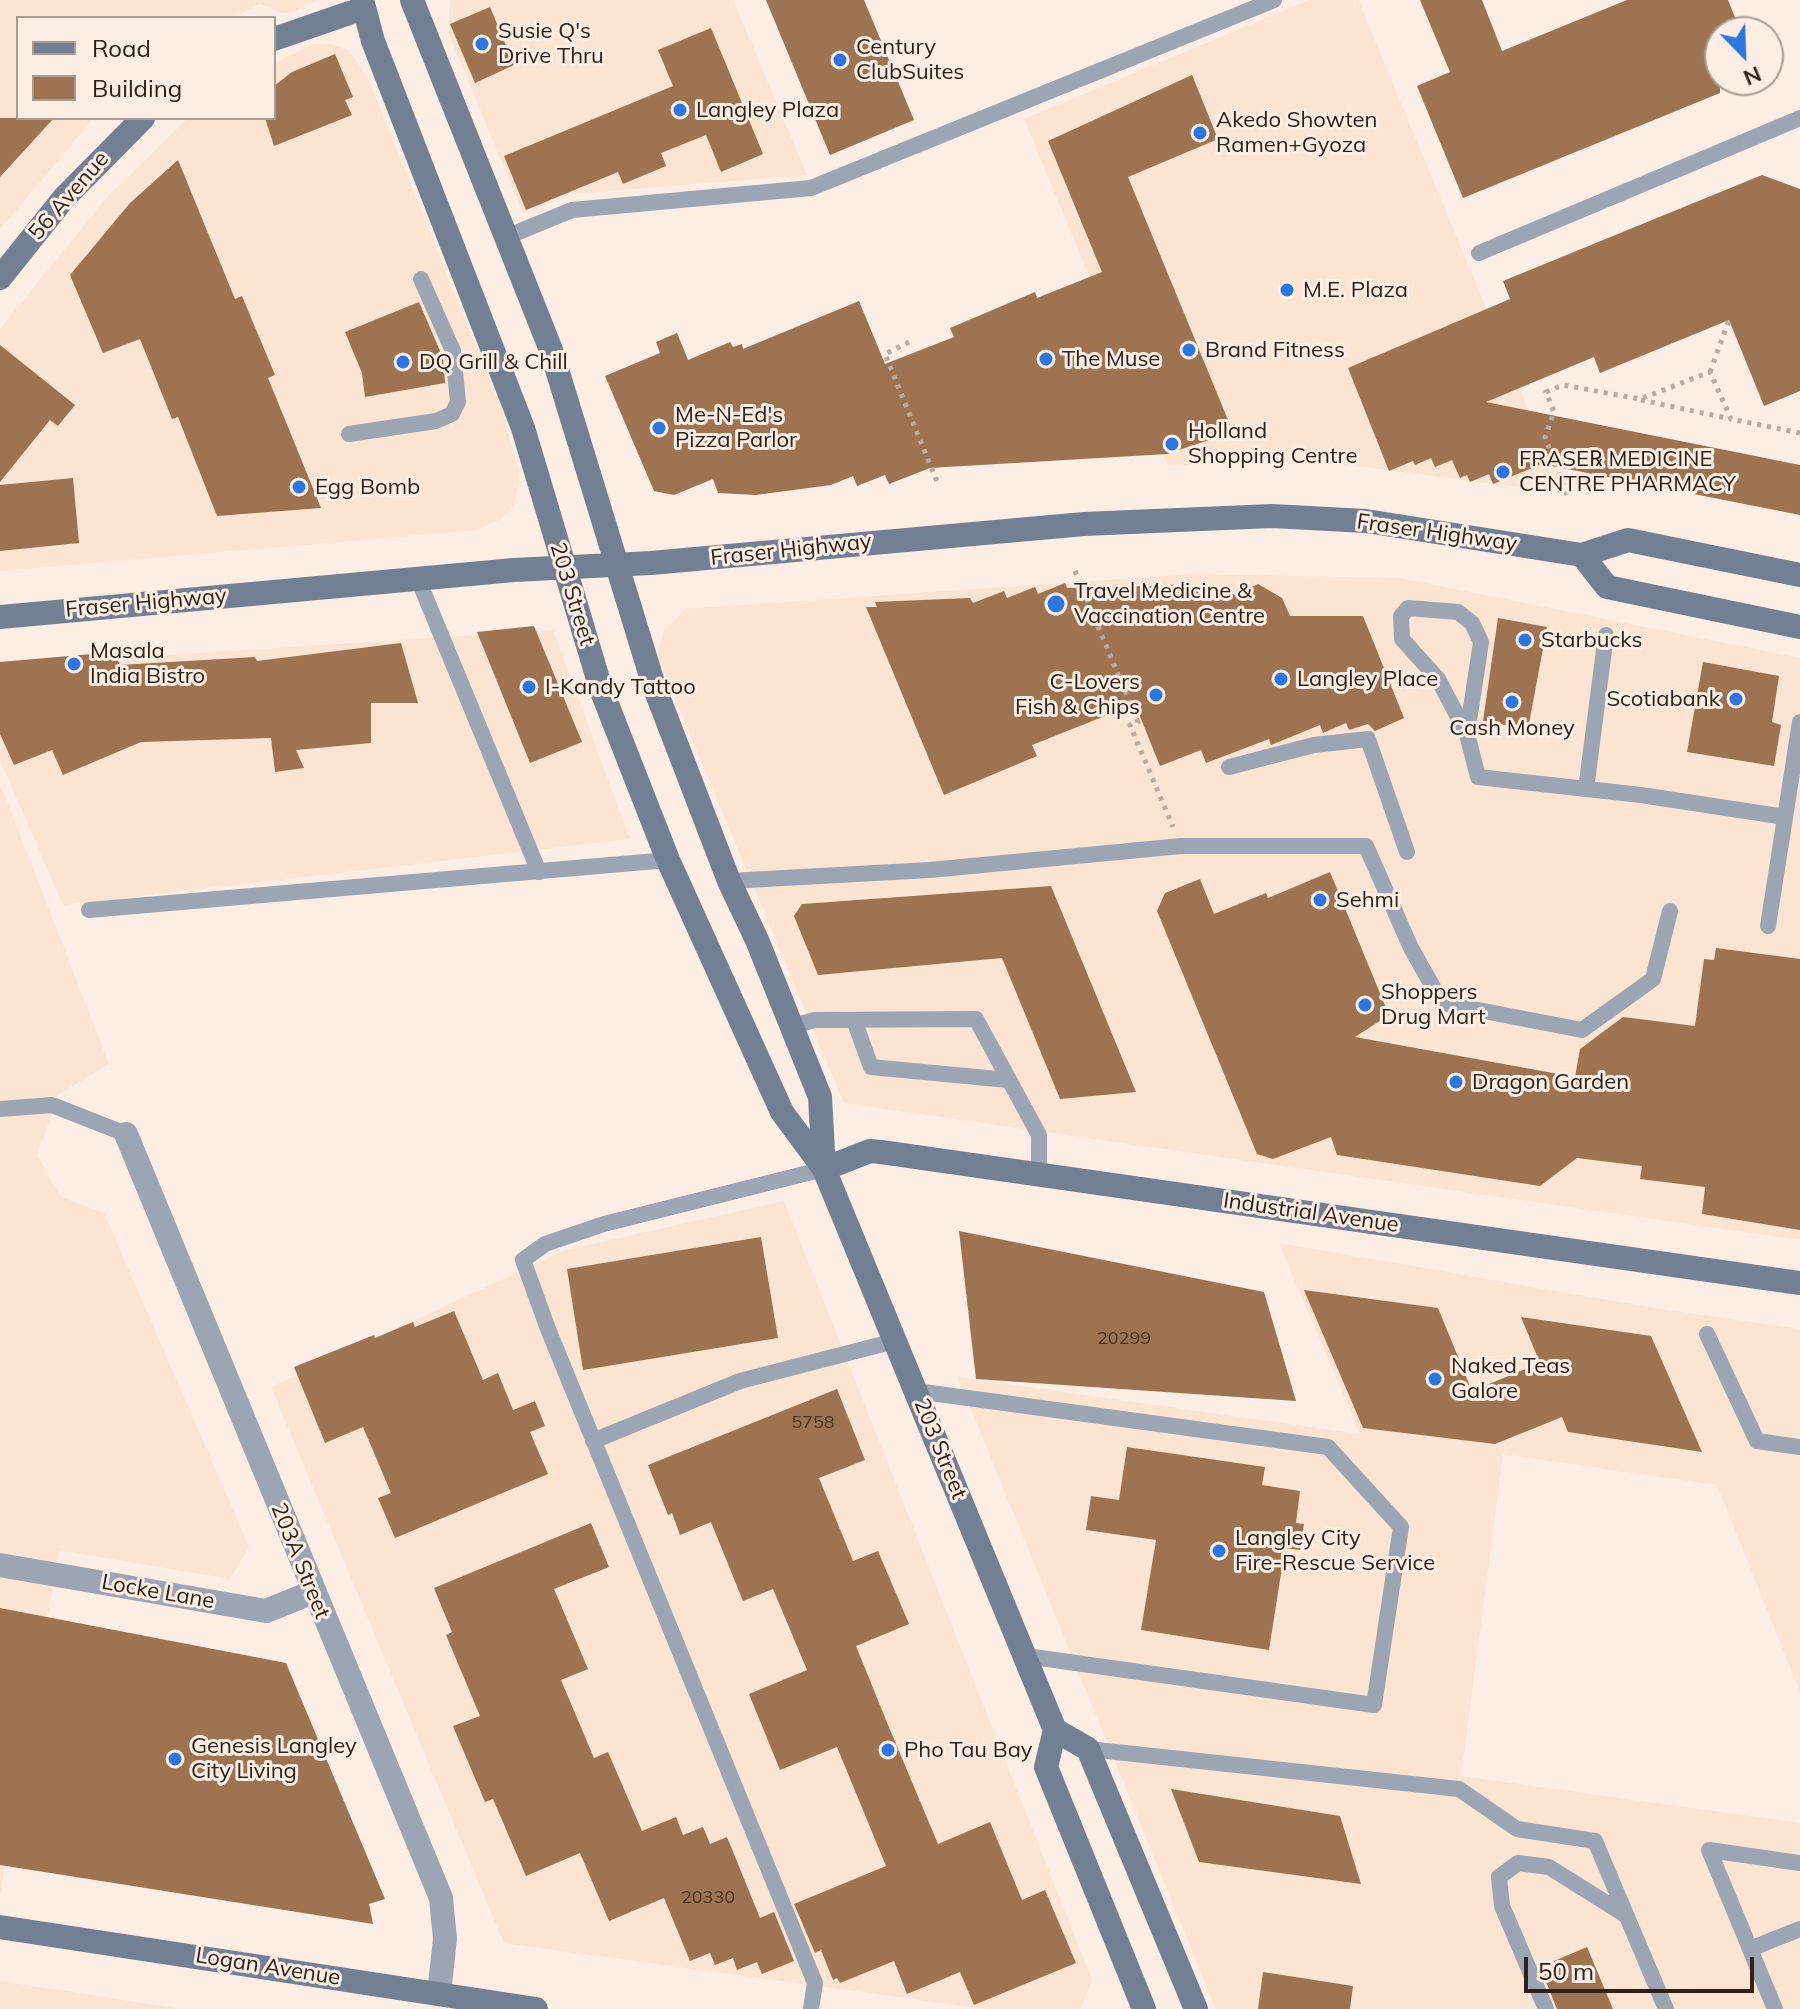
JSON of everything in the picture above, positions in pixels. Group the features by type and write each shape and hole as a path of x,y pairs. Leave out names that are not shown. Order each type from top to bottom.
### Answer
{"main road":[{"name":"203 Street","path":"415,2 574,418 654,686 729,881 757,940 820,1097 824,1169"},
{"name":"203 Street","path":"363,4 373,41 523,428 601,689 668,860 782,1112 824,1169 1055,1730"},
{"path":"276,38 363,4"},
{"name":"56 Avenue","path":"0,278 64,198 141,120"},
{"name":"Fraser Highway","path":"0,617 1084,524 1272,516 1366,521 1582,555 1628,540 1800,575"},
{"path":"1582,555 1607,587 1800,627"},
{"name":"Industrial Avenue","path":"824,1169 870,1151 1800,1283"},
{"path":"1138,2005 1046,1767 1055,1730 1088,1749 1196,2009"},
{"name":"Logan Avenue","path":"0,1927 536,2009"}],"street":[{"name":"203A Street","path":"126,1134 441,1898 445,1939 439,1993"},
{"name":"Locke Lane","path":"0,1565 266,1611 313,1592"}],"lane":[{"path":"506,237 572,210 811,188 1274,0"},
{"path":"1479,253 1800,118"},
{"path":"349,434 436,421 452,414 458,402 453,351 421,279"},
{"path":"418,579 539,872"},
{"path":"1467,734 1481,642 1472,623 1458,612 1408,608 1401,616 1402,639 1438,679 1467,734 1478,777 1785,817"},
{"path":"1586,789 1606,635"},
{"path":"1768,926 1800,722"},
{"path":"1229,767 1314,745 1368,739 1407,852"},
{"path":"729,881 930,870 1181,846 1366,846 1411,948 1442,1003 1582,1030 1653,979 1670,911"},
{"path":"89,910 668,860"},
{"path":"792,1026 815,1020 976,1019 1039,1135 1039,1174"},
{"path":"854,1020 871,1067 1008,1080"},
{"path":"0,1109 52,1105 126,1134"},
{"path":"811,2009 815,1983 593,1441 523,1260 545,1244 604,1224 824,1169"},
{"path":"1707,1334 1757,1441 1800,1447"},
{"path":"593,1441 740,1381 895,1341"},
{"path":"916,1391 1328,1447 1401,1527 1374,1705 1026,1656"},
{"path":"1088,1749 1334,1773 1459,1789 1517,1829 1595,1841 1666,2009"},
{"path":"1775,2009 1709,1850 1800,1863"},
{"path":"1546,2009 1502,1906 1499,1877 1518,1863 1549,1867 1627,1916"},
{"path":"1750,1949 1800,1929"}],"path":[{"path":"1729,320 1710,372 1731,419"},
{"path":"909,342 885,354 938,484"},
{"path":"1640,399 1710,372"},
{"path":"1567,495 1545,437 1554,412 1546,392 1563,385 1800,433"},
{"path":"1075,571 1138,722 1130,725 1181,846"}],"shaded area":[{"path":"0,0 315,0 293,12 282,13 260,4 236,16 16,16 16,120 92,120 0,229"},
{"name":"Langley Plaza","path":"450,0 733,0 807,175 572,194 523,213 448,32"},
{"name":"M.E. Plaza","path":"1309,0 1358,0 1563,493 1364,467 1270,461 1168,466 1024,119"},
{"path":"314,44 331,44 349,51 367,76 502,411 520,475 514,504 501,519 478,530 0,571 0,329 108,196 186,120 276,120 276,62"},
{"path":"1194,574 1399,578 1800,658 1800,1240 844,1103 658,658 663,632 686,609"},
{"path":"553,630 630,839 63,905 0,760 0,666"},
{"path":"0,784 109,1064 58,1095 37,1155 61,1197 104,1213 249,1547 230,1579 59,1550 0,1894"},
{"path":"784,1201 1092,1980 1081,2009 986,2009 504,1943 271,1387 566,1250"},
{"path":"1279,1243 1648,1307 1800,1329 1800,1692 1717,1485 1503,1454 1461,1776 1800,1823 1800,2009 1216,2009 958,1377 1360,1434"},
{"path":"0,1981 181,2009 0,2009"}],"building":[{"name":"Century ClubSuites","path":"766,0 864,0 914,120 830,155"},
{"path":"1420,0 1482,0 1502,51 1627,0 1728,0 1734,16 1704,16 1704,96 1713,96 1463,198 1417,86 1450,72"},
{"name":"Susie Q's Drive Thru","path":"490,7 514,65 475,83 450,24"},
{"name":"Langley Plaza","path":"711,28 763,154 721,172 706,135 661,153 666,166 623,184 618,172 526,210 504,156 673,86 658,50"},
{"path":"335,54 353,97 345,100 352,115 274,146 266,120 276,120 276,84 292,72"},
{"path":"1192,75 1218,139 1128,177 1233,432 1167,454 930,468 889,484 885,475 857,486 853,476 831,485 756,495 718,493 713,479 674,495 654,491 605,376 660,353 656,342 677,333 688,360 730,342 733,347 742,344 743,349 859,301 885,364 954,337 950,328 1035,292 1037,298 1102,272 1048,141"},
{"path":"0,118 52,120 0,177"},
{"path":"178,160 235,299 242,296 275,375 268,378 321,508 217,516 178,417 172,419 140,339 103,353 70,275 130,203"},
{"path":"1762,175 1800,189 1800,391 1764,406 1729,320 1600,373 1594,357 1486,402 1800,465 1800,515 1542,464 1493,484 1489,474 1470,482 1467,475 1460,478 1452,460 1435,467 1431,458 1415,465 1413,461 1389,471 1348,368 1510,299 1503,281"},
{"path":"419,302 443,358 445,383 365,397 362,373 345,332"},
{"path":"0,345 75,405 58,426 50,420 0,482"},
{"path":"73,478 79,543 0,551 0,485"},
{"path":"1065,583 1067,588 1186,585 1203,593 1217,587 1235,595 1258,584 1282,598 1290,616 1363,616 1404,718 1375,731 1368,724 1349,730 1346,723 1323,733 1320,725 1271,745 1269,739 1206,763 1201,750 1160,766 1135,704 1032,745 1037,756 944,795 866,607 877,607 875,602 970,598 973,603 1004,591 1007,598 1035,587 1038,594"},
{"path":"1498,618 1547,627 1528,729 1483,721"},
{"name":"I-Kandy Tattoo","path":"534,626 582,742 530,763 477,632"},
{"path":"401,643 418,703 371,703 371,743 296,750 304,768 275,772 271,738 141,742 63,775 52,750 14,765 0,734 0,662 115,652 120,665 255,657 257,661"},
{"name":"Scotiabank","path":"1703,662 1779,676 1772,722 1781,725 1774,766 1687,752"},
{"path":"1330,872 1389,1015 1355,1037 1575,1077 1580,1049 1623,1017 1695,1026 1704,959 1714,960 1716,948 1800,959 1800,1230 1702,1214 1705,1187 1640,1179 1642,1166 1577,1158 1540,1186 1337,1155 1331,1137 1273,1159 1257,1154 1157,911 1165,893 1200,879 1214,914 1266,893 1268,898"},
{"path":"1051,886 1136,1092 1060,1099 1002,958 818,975 794,916 802,904"},
{"path":"959,1231 1264,1292 1296,1401 976,1379"},
{"path":"761,1237 778,1338 583,1370 567,1269"},
{"path":"1304,1290 1438,1308 1472,1391 1540,1363 1521,1317 1651,1336 1702,1452 1568,1432 1562,1417 1495,1444 1363,1428"},
{"path":"454,1311 483,1380 498,1373 513,1410 535,1401 545,1426 530,1432 548,1474 395,1538 378,1498 391,1493 363,1427 325,1443 294,1367 374,1335 375,1338 413,1322 415,1327"},
{"path":"837,1389 865,1460 819,1478 853,1561 878,1551 909,1624 856,1646 888,1725 938,1844 990,1822 1022,1900 1045,1890 1076,1963 974,2005 960,1972 907,1994 894,1961 840,1983 837,1978 833,1980 821,1950 815,1953 794,1904 886,1866 837,1747 780,1770 749,1694 807,1670 773,1589 743,1601 711,1522 680,1535 672,1513 668,1515 648,1465"},
{"name":"Langley City Fire-Rescue Service","path":"1127,1447 1265,1467 1262,1485 1300,1491 1296,1523 1304,1524 1300,1550 1285,1548 1269,1650 1141,1630 1156,1540 1086,1530 1091,1496 1119,1500"},
{"path":"591,1523 609,1567 554,1589 588,1669 561,1680 594,1758 608,1752 642,1831 676,1817 683,1835 703,1827 710,1844 727,1837 760,1918 774,1912 794,1961 762,1974 757,1962 737,1970 733,1958 715,1965 710,1953 690,1961 664,1898 609,1921 580,1853 526,1876 493,1799 485,1802 453,1726 480,1716 446,1635 452,1632 434,1588"},
{"name":"Genesis Langley City Living","path":"0,1608 286,1663 385,1899 369,1904 373,1924 0,1865"},
{"path":"1171,1789 1340,1816 1361,1884 1199,1862"},
{"path":"1587,1947 1613,2009 1557,2009 1540,1967"},
{"path":"1263,1972 1353,1986 1350,2009 1258,2009"}],"place":[{"name":"Susie Q's Drive Thru","path":"482,44"},
{"name":"Century ClubSuites","path":"840,60"},
{"name":"Langley Plaza","path":"680,110"},
{"name":"Akedo Showten Ramen+Gyoza","path":"1200,133"},
{"name":"M.E. Plaza","path":"1287,290"},
{"name":"Brand Fitness","path":"1189,350"},
{"name":"The Muse","path":"1046,359"},
{"name":"DQ Grill & Chill","path":"403,362"},
{"name":"Me-N-Ed's Pizza Parlor","path":"659,428"},
{"name":"Holland Shopping Centre","path":"1172,444"},
{"name":"FRASE℞ MEDICINE CENTRE PHARMACY","path":"1503,472"},
{"name":"Egg Bomb","path":"299,487"},
{"name":"Travel Medicine & Vaccination Centre","path":"1056,604"},
{"name":"Starbucks","path":"1525,640"},
{"name":"Masala India Bistro","path":"74,664"},
{"name":"Langley Place","path":"1281,679"},
{"name":"I-Kandy Tattoo","path":"529,687"},
{"name":"C-Lovers Fish & Chips","path":"1156,695"},
{"name":"Scotiabank","path":"1736,699"},
{"name":"Cash Money","path":"1512,702"},
{"name":"Sehmi","path":"1320,900"},
{"name":"Shoppers Drug Mart","path":"1365,1005"},
{"name":"Dragon Garden","path":"1456,1082"},
{"name":"Naked Teas Galore","path":"1435,1379"},
{"name":"Langley City Fire-Rescue Service","path":"1219,1551"},
{"name":"Pho Tau Bay","path":"888,1750"},
{"name":"Genesis Langley City Living","path":"175,1759"}]}
